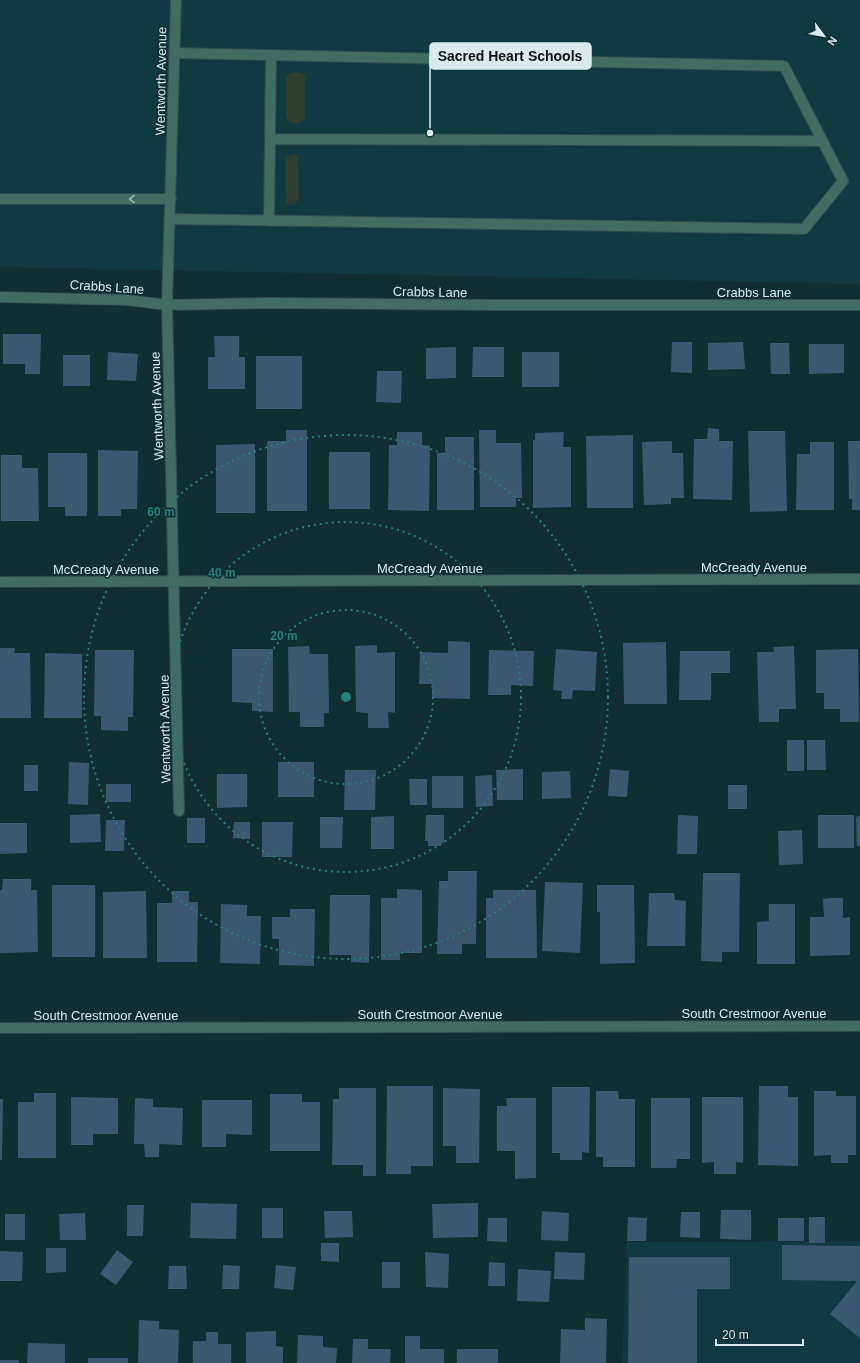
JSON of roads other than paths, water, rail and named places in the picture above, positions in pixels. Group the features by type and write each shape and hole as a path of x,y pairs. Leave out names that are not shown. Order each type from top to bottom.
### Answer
{"street":[{"name":"Wentworth Avenue","path":"176,0 171,219 167,305 175,582 179,811"},
{"path":"171,219 804,229 843,181 784,66 175,53"},
{"path":"269,220 271,55"},
{"path":"270,139 823,141"},
{"path":"0,199 171,199"},
{"name":"Crabbs Lane","path":"0,297 127,300 167,305 272,303 496,306 860,305"},
{"name":"McCready Avenue","path":"0,582 860,579"},
{"name":"South Crestmoor Avenue","path":"0,1028 860,1026"}],"place":[{"name":"Sacred Heart Schools","path":"430,133"}]}
